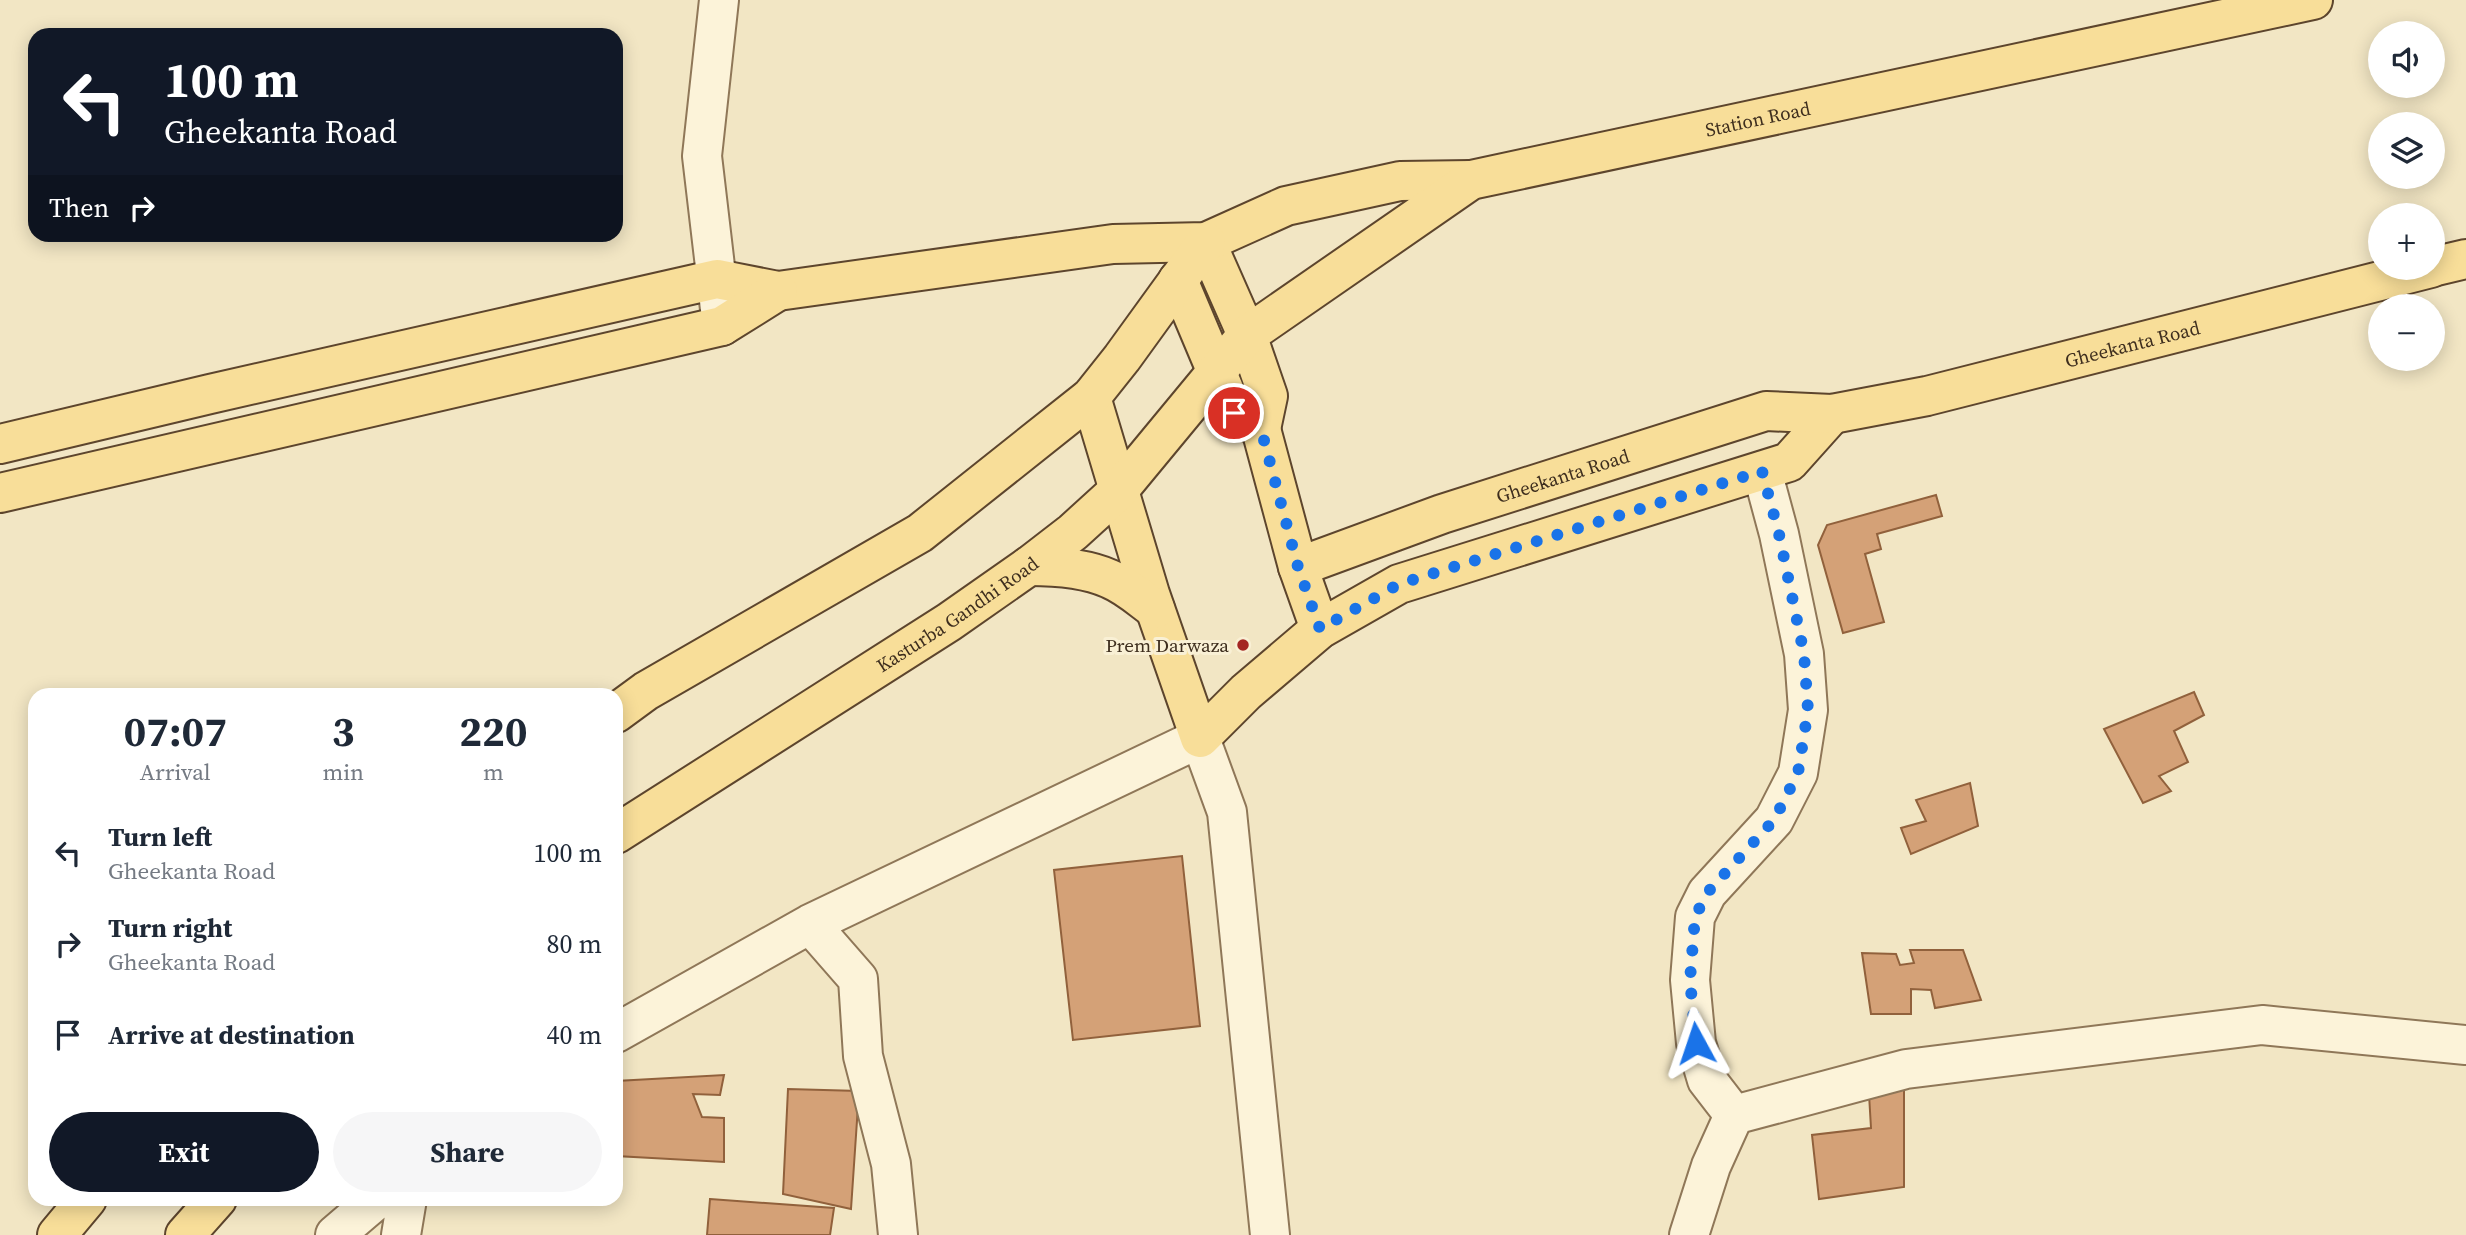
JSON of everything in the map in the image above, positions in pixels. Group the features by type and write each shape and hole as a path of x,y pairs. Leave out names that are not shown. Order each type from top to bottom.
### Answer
{"main road":[{"name":"Station Road","path":"1247,335 1471,180 2313,0"},
{"path":"0,444 717,279 778,290 1113,244 1206,242 1286,206 1400,181 1471,180"},
{"path":"623,708 646,691 920,533 1091,397 1206,242"},
{"path":"1206,242 1247,335 1268,396 1261,429 1298,567 1320,629"},
{"name":"Gheekanta Road","path":"2445,265 2466,259"},
{"path":"1178,280 1234,413 1261,429"},
{"name":"Gheekanta Road","path":"1298,567 1443,514 1766,411 1832,415 1927,396 2385,280"},
{"path":"0,493 722,326 778,290"},
{"name":"Kasturba Gandhi Road","path":"623,830 949,622 1073,532 1118,491 1247,335"},
{"path":"1091,397 1155,609 1200,738 1246,692 1320,629 1399,584 1789,463 1832,415"},
{"path":"1029,566 1054,566 1108,577 1125,586 1155,609"},
{"path":"57,1235 81,1206"},
{"path":"185,1235 211,1206"}],"street":[{"path":"719,0 702,156 722,326"},
{"path":"1734,1115 1707,1080 1696,1043 1690,980 1695,917 1707,893 1774,820 1798,773 1808,710 1804,654 1779,534 1762,471"},
{"path":"623,1029 810,925 1200,738 1227,812 1270,1235"},
{"path":"810,925 858,979 863,1056 891,1164 898,1235"},
{"path":"1734,1115 1906,1069 2262,1025 2466,1045"},
{"path":"1689,1235 1711,1166 1734,1115"},
{"path":"335,1235 369,1206"},
{"path":"401,1235 406,1206"}],"building":[{"path":"1936,495 1942,516 1877,534 1881,549 1865,554 1884,622 1843,633 1818,545 1827,525"},
{"path":"2194,692 2204,715 2174,731 2188,762 2159,776 2171,791 2143,803 2104,729"},
{"path":"1970,783 1978,826 1911,854 1901,828 1926,821 1916,800"},
{"path":"1182,856 1200,1026 1073,1040 1054,870"},
{"path":"1910,950 1963,950 1981,1000 1935,1008 1931,990 1911,989 1911,1014 1871,1014 1862,953 1896,954 1900,965 1914,963"},
{"path":"724,1075 720,1095 693,1094 702,1117 724,1118 724,1162 623,1156 623,1081"},
{"path":"1904,1087 1904,1187 1819,1199 1812,1135 1871,1128 1869,1094"},
{"path":"788,1089 859,1091 851,1209 783,1194"},
{"path":"710,1199 834,1208 830,1235 707,1235"}],"place":[{"name":"Prem Darwaza","path":"1243,645"}],"route":[{"path":"1234,413 1261,429 1298,567 1320,629 1399,584 1762,471 1779,534 1804,654 1808,710 1798,773 1774,820 1707,893 1695,917 1690,980 1696,1043"}]}
